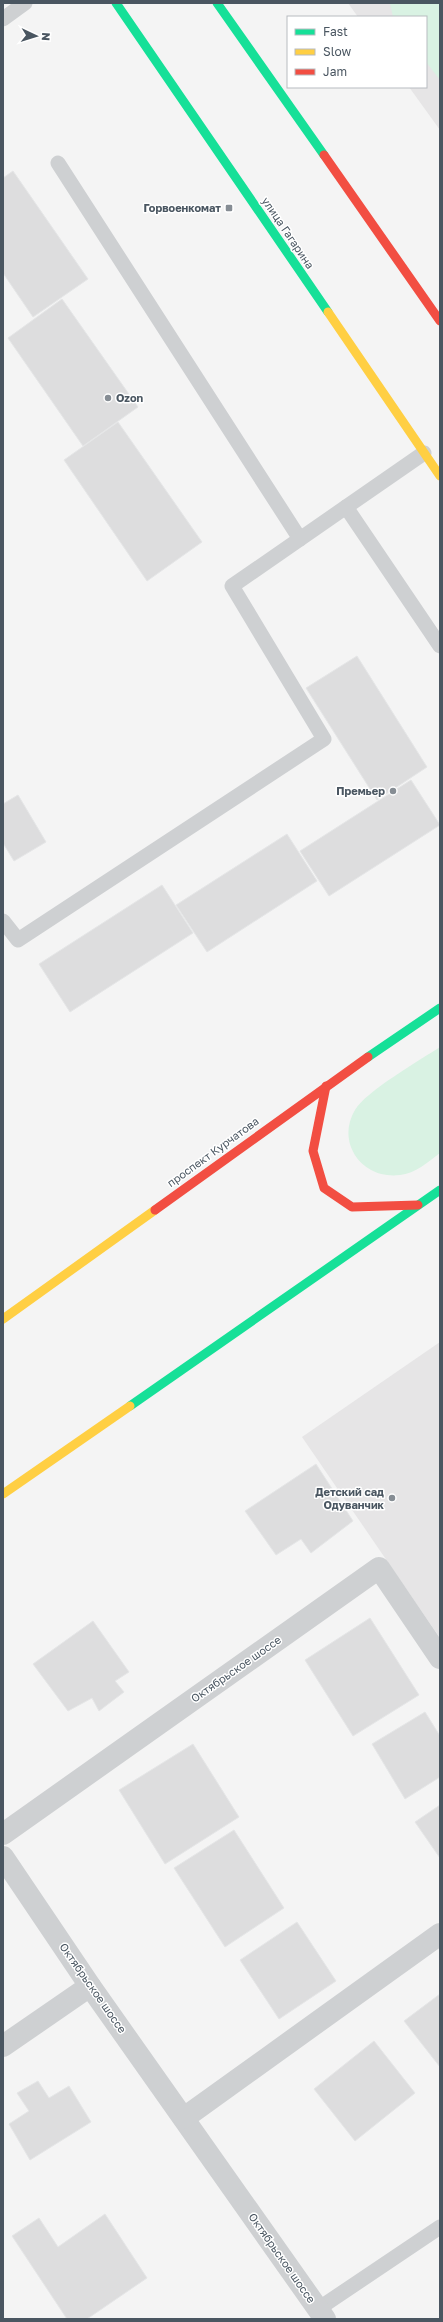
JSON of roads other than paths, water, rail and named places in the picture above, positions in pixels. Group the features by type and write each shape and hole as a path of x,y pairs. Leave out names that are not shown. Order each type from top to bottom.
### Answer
{"main road":[{"name":"улица Гагарина","path":"116,3 440,476"},
{"path":"216,3 440,321"},
{"name":"проспект Курчатова","path":"3,1319 326,1086 440,1008"},
{"path":"326,1086 313,1151 324,1188 352,1207 418,1205"},
{"path":"3,1494 440,1190"}],"street":[{"name":"Октябрьское шоссе","path":"3,1834 380,1568 440,1658"},
{"name":"Октябрьское шоссе","path":"3,1857 90,1986 322,2314"},
{"path":"184,2118 440,1934"},
{"path":"3,2046 90,1986"}],"lane":[{"path":"3,19 25,3"},
{"path":"58,163 300,538"},
{"path":"3,921 18,940 324,740 232,586 424,453"},
{"path":"346,507 440,646"},
{"path":"322,2314 440,2227"}],"place":[{"name":"Горвоенкомат","path":"229,208"},
{"name":"Ozon","path":"108,398"},
{"name":"Премьер","path":"393,791"},
{"name":"Детский сад Одуванчик","path":"392,1498"}]}
